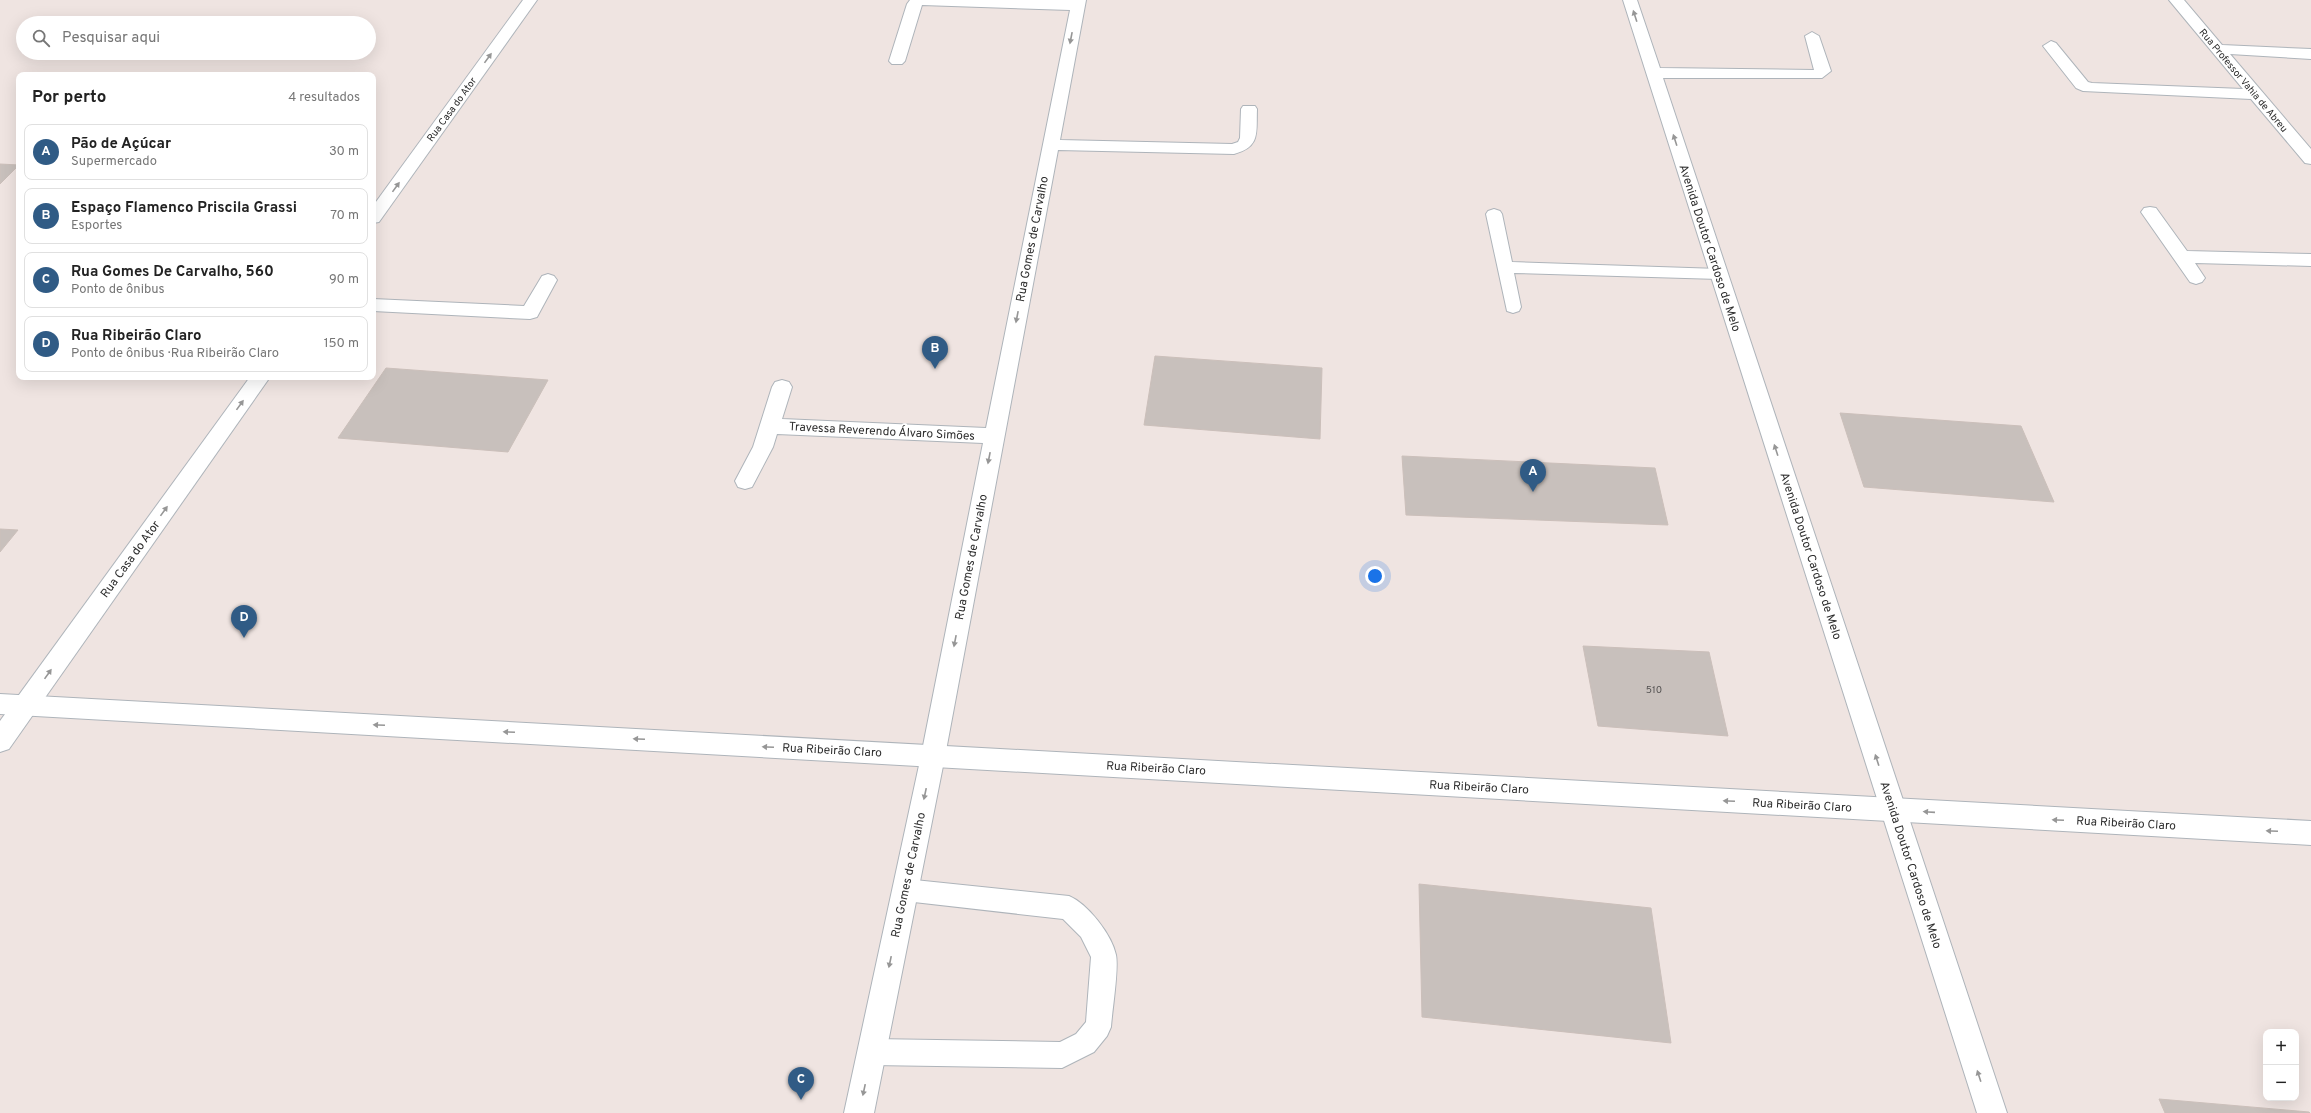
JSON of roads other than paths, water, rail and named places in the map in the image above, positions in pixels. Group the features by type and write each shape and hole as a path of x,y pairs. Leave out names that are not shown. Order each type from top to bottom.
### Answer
{"street":[{"name":"Rua Casa do Ator","path":"376,214 530,0"},
{"name":"Avenida Doutor Cardoso de Melo","path":"1630,0 1992,1113"},
{"name":"Rua Professor Vahia de Abreu","path":"2176,0 2311,160"},
{"path":"898,61 914,4 919,2 1078,3"},
{"name":"Rua Gomes de Carvalho","path":"860,1113 933,756 993,436 1078,3"},
{"path":"1653,73 1817,75 1823,71 1812,36"},
{"path":"2051,46 2082,85 2089,88 2256,94"},
{"path":"2218,49 2311,54"},
{"path":"1050,145 1234,149 1244,145 1248,138 1249,109"},
{"path":"2150,212 2196,278"},
{"path":"2181,257 2311,260"},
{"path":"376,305 530,313 548,280"},
{"name":"Rua Casa do Ator","path":"0,741 258,380"},
{"name":"Travessa Reverendo Álvaro Simões","path":"745,481 763,446 782,387"},
{"name":"Travessa Reverendo Álvaro Simões","path":"770,426 993,436"},
{"name":"Rua Ribeirão Claro","path":"0,704 2311,833"}],"lane":[{"path":"1494,214 1513,307"},
{"path":"1505,267 1719,274"},
{"path":"872,1052 1062,1054 1085,1043 1098,1027 1104,956 1090,929 1068,908 905,890"}],"place":[{"name":"Espaço Flamenco Priscila Grassi","path":"935,369"},
{"name":"Pão de Açúcar","path":"1533,492"},
{"name":"Rua Ribeirão Claro","path":"244,638"},
{"name":"Rua Gomes De Carvalho, 560","path":"801,1100"}]}
